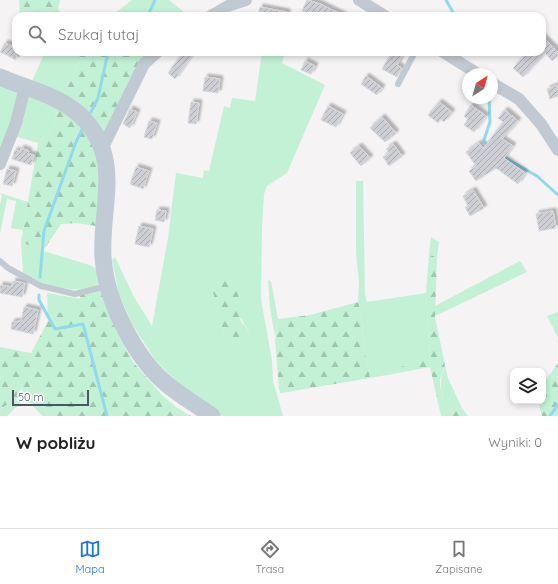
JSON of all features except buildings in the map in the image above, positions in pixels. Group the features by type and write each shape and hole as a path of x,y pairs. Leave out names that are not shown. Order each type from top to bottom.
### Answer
{"street":[{"path":"218,12 230,5 246,0"},
{"path":"359,0 378,12"},
{"path":"103,147 144,64 152,56"},
{"path":"449,56 468,68"},
{"path":"0,77 49,96 68,106 90,126 103,147 107,169 103,229 104,259 109,286 127,332 146,362 169,386 212,416"},
{"path":"0,164 16,123 25,87"},
{"path":"498,87 519,100 541,124 558,150"}],"lane":[{"path":"398,84 413,56"},
{"path":"0,261 8,268 41,286 76,294 109,286"}],"green space":[{"path":"19,0 60,0 58,10 60,12 20,12"},
{"path":"132,0 169,0 184,12 136,12 127,4"},
{"path":"127,4 136,12 116,12"},
{"path":"43,56 79,56 81,59 60,101 53,127 38,143 11,135 0,164 0,77 29,88"},
{"path":"79,56 155,56 115,124 102,174 96,226 77,223 61,224 43,251 21,242 38,143 53,127 60,101 81,59"},
{"path":"261,56 284,56 282,63 325,85 287,173 267,186 264,194 261,299 272,361 273,381 283,416 222,416 181,386 156,361 132,324 119,294 112,260 115,257 134,297 152,326 168,238 176,173 203,178 204,170 209,171 224,106 230,108 232,98 255,101","holes":["228,281 235,282 239,318 241,318 250,335 224,338 218,307"]},
{"path":"356,181 363,181 365,294 367,302 426,293 430,360 397,368 398,373 370,378 364,348 361,311 358,302 359,283 356,252"},
{"path":"0,193 28,202 23,230 11,228 16,201 7,199 0,234 0,205 2,196"},
{"path":"431,237 439,242 437,258 429,254"},
{"path":"21,242 43,251 90,265 98,270 101,282 91,288 64,288 45,284 23,273"},
{"path":"429,254 437,258 435,317 445,365 440,379 440,386 443,396 439,407 430,367 398,373 397,368 430,359 426,293"},
{"path":"520,261 527,272 435,316 435,306"},
{"path":"213,279 235,282 242,310 239,318 250,335 233,347 229,347 223,333 213,291"},
{"path":"268,280 271,281 278,319 275,336 270,308"},
{"path":"100,288 115,321 115,329 133,362 162,395 176,407 191,416 49,416 41,404 39,391 31,385 25,396 0,409 0,347 31,353 52,316 82,304 79,294"},
{"path":"47,293 81,299 83,304 52,316 48,321"},
{"path":"358,302 361,311 364,348 370,378 281,393 279,389 275,340 278,319 310,315"},
{"path":"558,312 558,338 547,316"},
{"path":"558,363 558,416 542,416 539,404 546,404 546,380"},
{"path":"445,365 448,378 462,408 447,412 447,416 441,416 439,407 443,396 441,380"},
{"path":"31,385 39,391 41,404 49,416 42,416 26,398 7,416 0,416 0,409 13,401 20,399"},
{"path":"462,408 468,416 447,416 447,412"}],"waterway":[{"path":"149,12 155,0"},
{"path":"446,0 453,12"},
{"path":"91,112 98,98 107,56"},
{"path":"488,146 484,140 490,122 489,104"},
{"path":"40,277 44,231 76,142 83,128"},
{"path":"502,156 537,176 558,195"},
{"path":"39,295 39,300 55,329 83,324 107,416"},
{"path":"550,416 558,405"}]}
